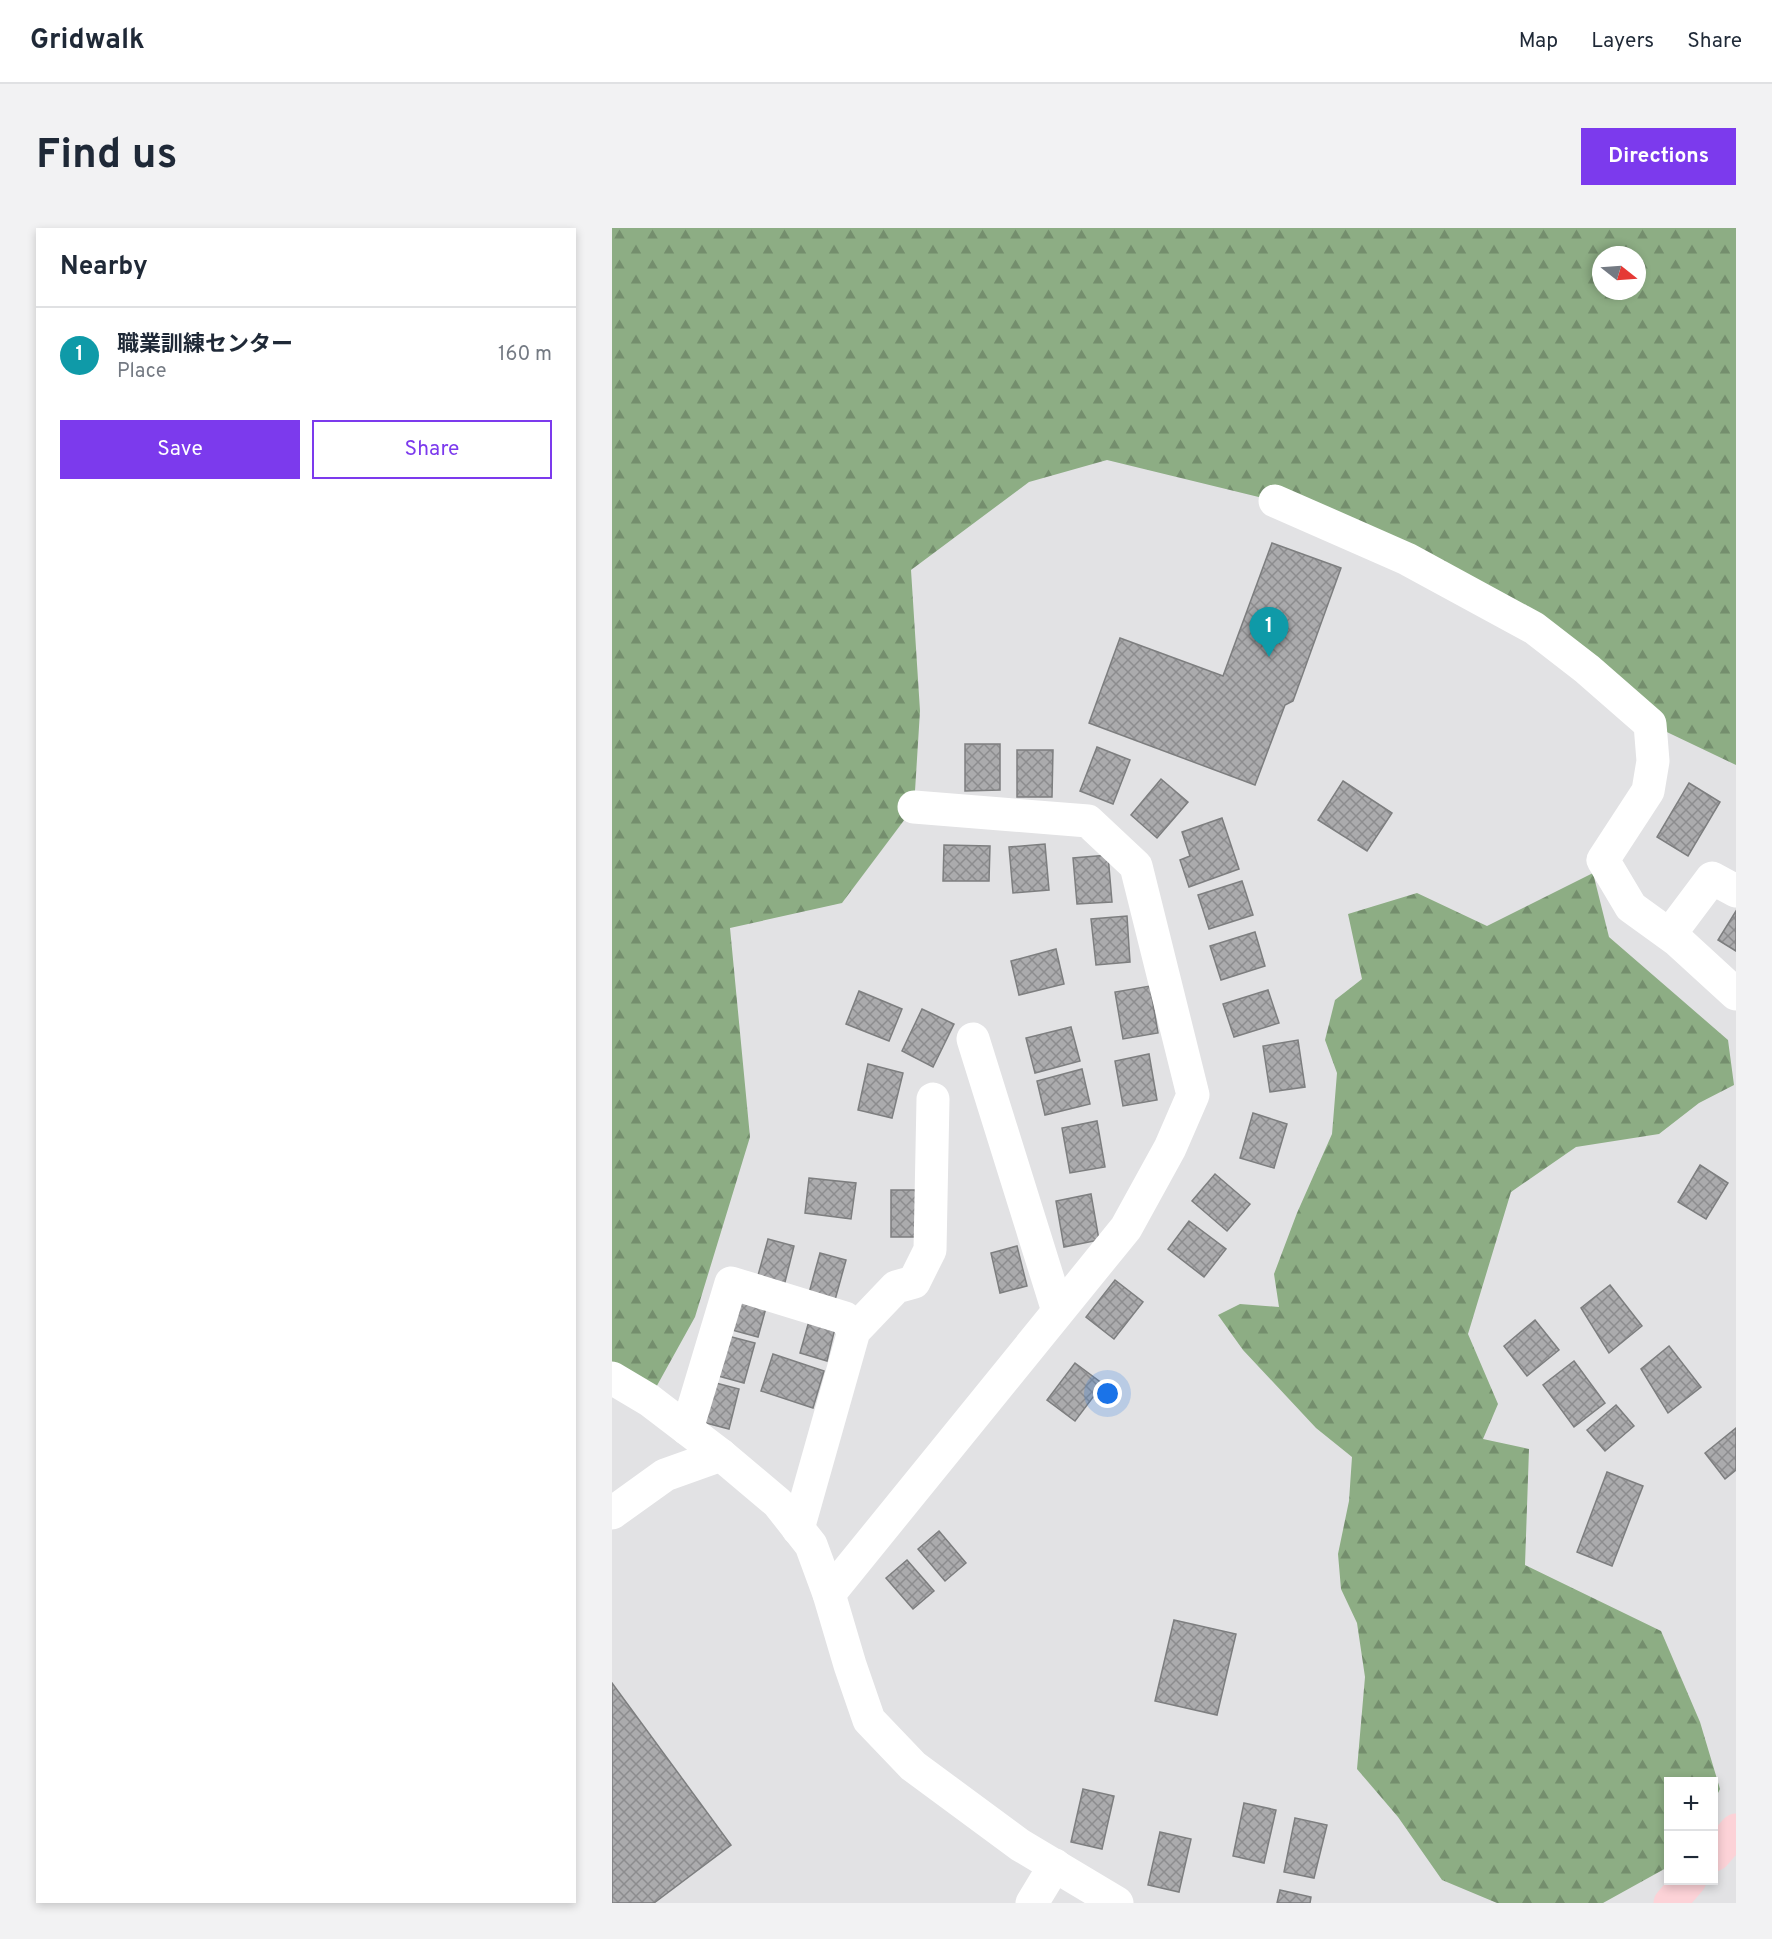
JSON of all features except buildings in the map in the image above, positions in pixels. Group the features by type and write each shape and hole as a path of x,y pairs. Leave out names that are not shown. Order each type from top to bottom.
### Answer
{"main road":[{"path":"1718,1850 1736,1830"},
{"path":"1670,1903 1686,1885"}],"street":[{"path":"1275,501 1407,559 1534,628 1587,669 1650,724 1653,761 1648,791 1603,860 1631,907 1670,934 1736,994"},
{"path":"829,1594 1126,1228 1170,1148 1193,1095 1136,866 1088,821 914,807"},
{"path":"1670,934 1712,878 1736,891"},
{"path":"973,1039 1058,1311"},
{"path":"798,1529 854,1331 896,1287 914,1282 930,1250 933,1099"},
{"path":"687,1429 731,1282 845,1318 854,1331"},
{"path":"612,1378 649,1400 721,1455 778,1503 811,1545 869,1720 913,1766 1020,1845 1117,1903"},
{"path":"612,1513 664,1475 721,1455"},
{"path":"1032,1903 1055,1865"}],"green space":[{"path":"612,228 1736,228 1736,765 1650,724 1587,669 1275,501 1107,460 1029,482 911,570 920,711 914,807 842,903 730,928 750,1137 695,1317 649,1400 612,1378"},
{"path":"1593,873 1609,937 1728,1040 1734,1085 1699,1103 1659,1134 1576,1147 1511,1192 1468,1334 1498,1404 1483,1439 1529,1449 1525,1565 1661,1631 1700,1722 1716,1777 1664,1777 1664,1869 1603,1903 1497,1903 1442,1880 1398,1817 1357,1769 1365,1677 1357,1623 1341,1589 1338,1554 1349,1501 1352,1457 1316,1428 1243,1350 1218,1315 1240,1304 1279,1307 1274,1274 1297,1213 1332,1134 1337,1073 1325,1040 1335,1000 1362,979 1348,914 1417,893 1487,926"}],"place":[{"name":"職業訓練センター","path":"1269,657"}]}
